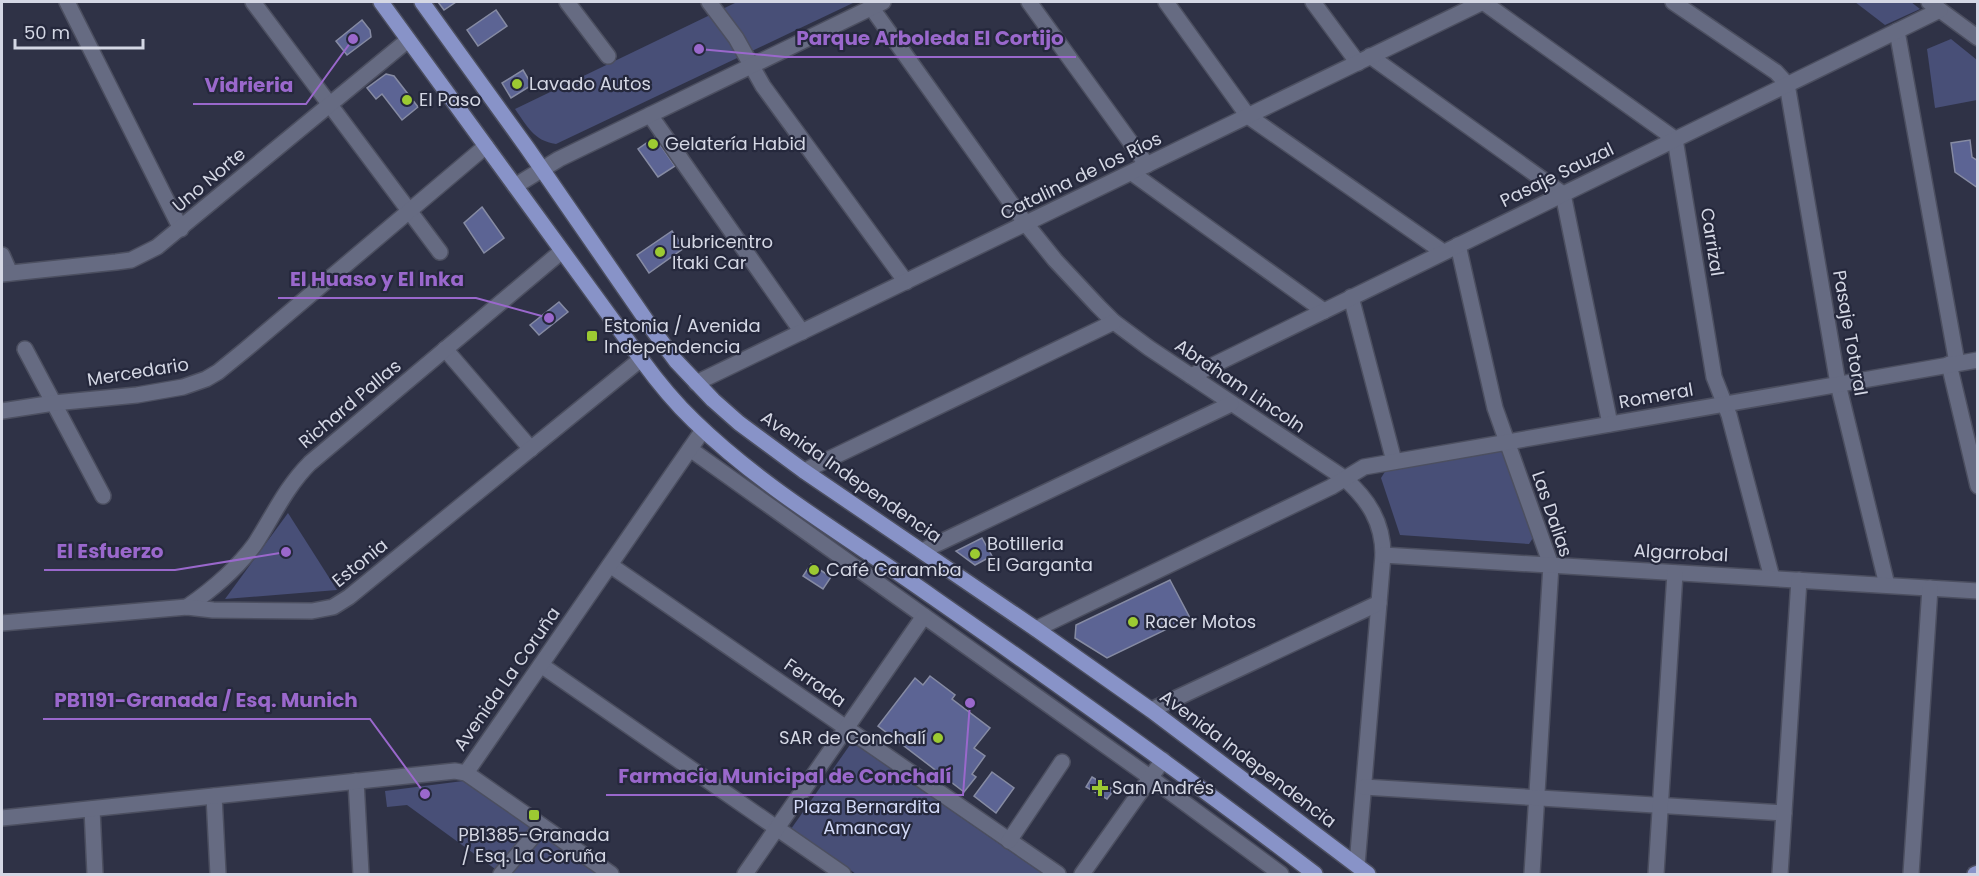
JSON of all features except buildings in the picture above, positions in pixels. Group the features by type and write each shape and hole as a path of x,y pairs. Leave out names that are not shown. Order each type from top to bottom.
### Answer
{"main road":[{"path":"381,2 641,359 662,386 703,430 782,494 932,596 1163,760 1315,874"},
{"name":"Avenida Independencia","path":"422,2 542,169 653,330 696,383 739,423 804,471 1151,710 1363,870"}],"street":[{"path":"68,2 181,229"},
{"path":"253,2 440,252"},
{"path":"567,2 608,56"},
{"path":"709,2 736,38 763,86 906,282"},
{"path":"1029,2 1147,165"},
{"path":"1166,2 1248,116 1443,252"},
{"path":"1313,2 1364,59 1563,194 1610,423"},
{"path":"1483,2 1675,139"},
{"name":"Catalina de los Ríos","path":"696,383 1364,59 1458,7 1483,2"},
{"path":"1674,2 1776,72 1787,84"},
{"path":"515,186 542,169 877,4"},
{"name":"Abraham Lincoln","path":"877,4 1026,224 1082,290 1114,322 1344,478 1364,498 1376,517 1382,534 1383,555 1364,787 1363,870"},
{"path":"1935,6 1977,38"},
{"name":"Pasaje Sauzal","path":"1191,376 1897,31 1935,6"},
{"path":"1897,31 1953,364 1977,486"},
{"name":"Uno Norte","path":"6,273 130,260 157,248 408,40"},
{"name":"Pasaje Totoral","path":"1787,84 1838,384 1887,585"},
{"path":"650,115 802,332"},
{"name":"Carrizal","path":"1675,139 1714,377 1729,415 1772,578"},
{"name":"Mercedario","path":"2,411 155,392 183,387 206,379 245,350 486,146"},
{"path":"1132,173 1324,311"},
{"name":"Las Dalias","path":"1458,245 1495,408 1551,565 1532,874"},
{"name":"Richard Pallas","path":"187,607 217,585 244,557 290,486 310,463 562,251"},
{"path":"2,255 6,273"},
{"path":"1351,297 1394,461"},
{"path":"804,471 1114,322"},
{"path":"25,349 103,496"},
{"path":"445,349 531,449"},
{"name":"Estonia","path":"2,623 187,607 213,610 312,611 333,607 349,597 641,359"},
{"name":"Romeral","path":"1036,629 1331,487 1364,467 1977,360"},
{"path":"922,551 1232,404"},
{"name":"Avenida La Coruña","path":"2,818 455,771 466,773 703,430"},
{"path":"690,449 1151,778 1281,874"},
{"name":"Algarrobal","path":"1383,555 1977,591"},
{"name":"Ferrada","path":"610,565 1058,874"},
{"path":"1656,874 1676,573"},
{"path":"1780,874 1799,580"},
{"path":"1911,874 1930,588"},
{"path":"1151,710 1379,603"},
{"path":"745,874 924,616"},
{"path":"541,665 843,874"},
{"path":"1082,874 1163,760"},
{"path":"1009,841 1062,762"},
{"path":"466,773 611,874"},
{"path":"356,781 361,874"},
{"path":"1364,787 1784,813"},
{"path":"214,796 218,874"},
{"path":"92,809 95,874"},
{"path":"501,874 542,826"}],"green space":[{"path":"737,2 855,2 556,144 537,136 527,127 515,109"},
{"path":"1855,2 1911,2 1920,9 1885,25"},
{"path":"1951,39 1977,60 1977,100 1935,108 1927,49"},
{"path":"1506,450 1535,535 1529,544 1400,535 1381,478 1386,470"},
{"path":"288,513 337,590 225,599"},
{"name":"Plaza Bernardita Amancay","path":"852,742 1043,874 856,874 791,829"},
{"path":"463,781 597,874 502,874 407,805 387,807 385,791"}],"place":[{"name":"Vidrieria","path":"353,39"},
{"name":"Parque Arboleda El Cortijo","path":"699,49"},
{"name":"Lavado Autos","path":"517,84"},
{"name":"El Paso","path":"407,100"},
{"name":"Gelatería Habid","path":"653,144"},
{"name":"Lubricentro Itaki Car","path":"660,252"},
{"name":"El Huaso y El Inka","path":"549,318"},
{"name":"Estonia / Avenida Independencia","path":"592,336"},
{"name":"El Esfuerzo","path":"286,552"},
{"name":"Botilleria El Garganta","path":"975,554"},
{"name":"Café Caramba","path":"814,570"},
{"name":"Racer Motos","path":"1133,622"},
{"name":"Farmacia Municipal de Conchalí","path":"970,703"},
{"name":"SAR de Conchalí","path":"938,738"},
{"name":"San Andrés","path":"1100,788"},
{"name":"PB1191-Granada / Esq. Munich","path":"425,794"},
{"name":"PB1385-Granada / Esq. La Coruña","path":"534,815"}]}
